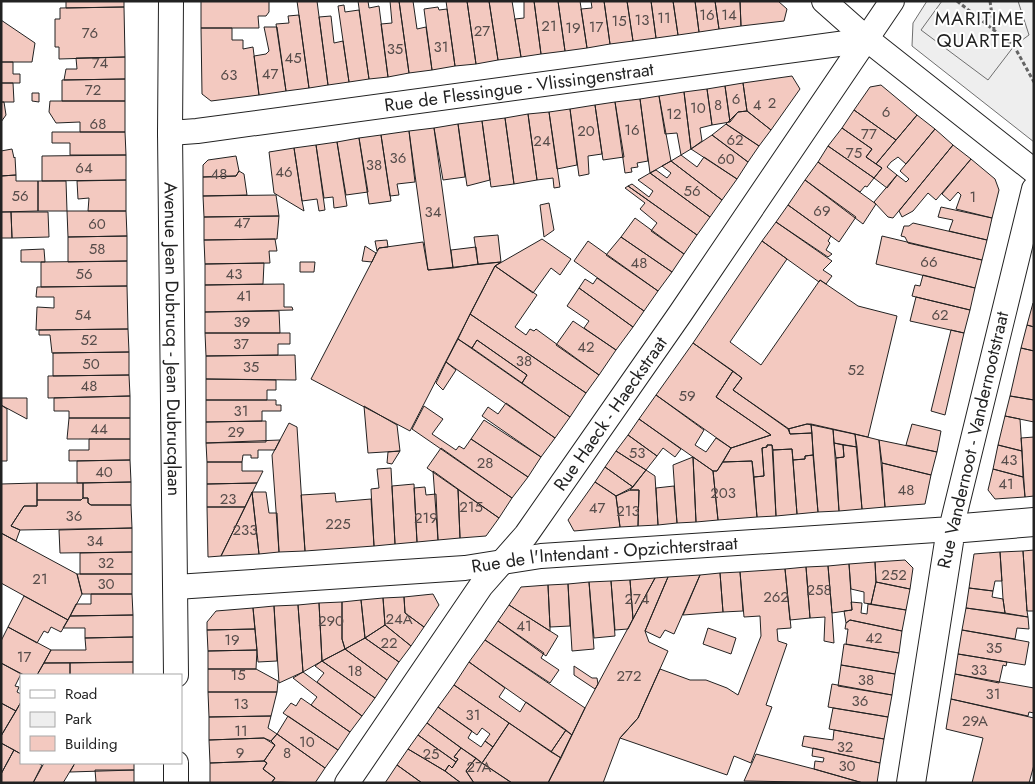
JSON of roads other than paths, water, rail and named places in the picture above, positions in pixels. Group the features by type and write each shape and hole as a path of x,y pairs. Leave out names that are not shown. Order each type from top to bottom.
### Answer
{"street":[{"name":"Avenue Jean Dubrucq - Jean Dubrucqlaan","path":"171,1 170,133 176,674"},
{"path":"824,1 868,40 1034,171"},
{"name":"Rue Haeck - Haeckstraat","path":"347,783 481,586 532,527 868,40 892,1"},
{"name":"Rue de Flessingue - Vlissingenstraat","path":"170,133 197,131 868,40"},
{"name":"Rue Vandernoot - Vandernootstraat","path":"911,783 951,528 1034,189"},
{"name":"Rue de l'Intendant - Opzichterstraat","path":"176,587 465,568 541,556 1034,522"},
{"path":"176,764 176,783"}],"district":[{"name":"MARITIME QUARTER","path":"980,29"}]}
